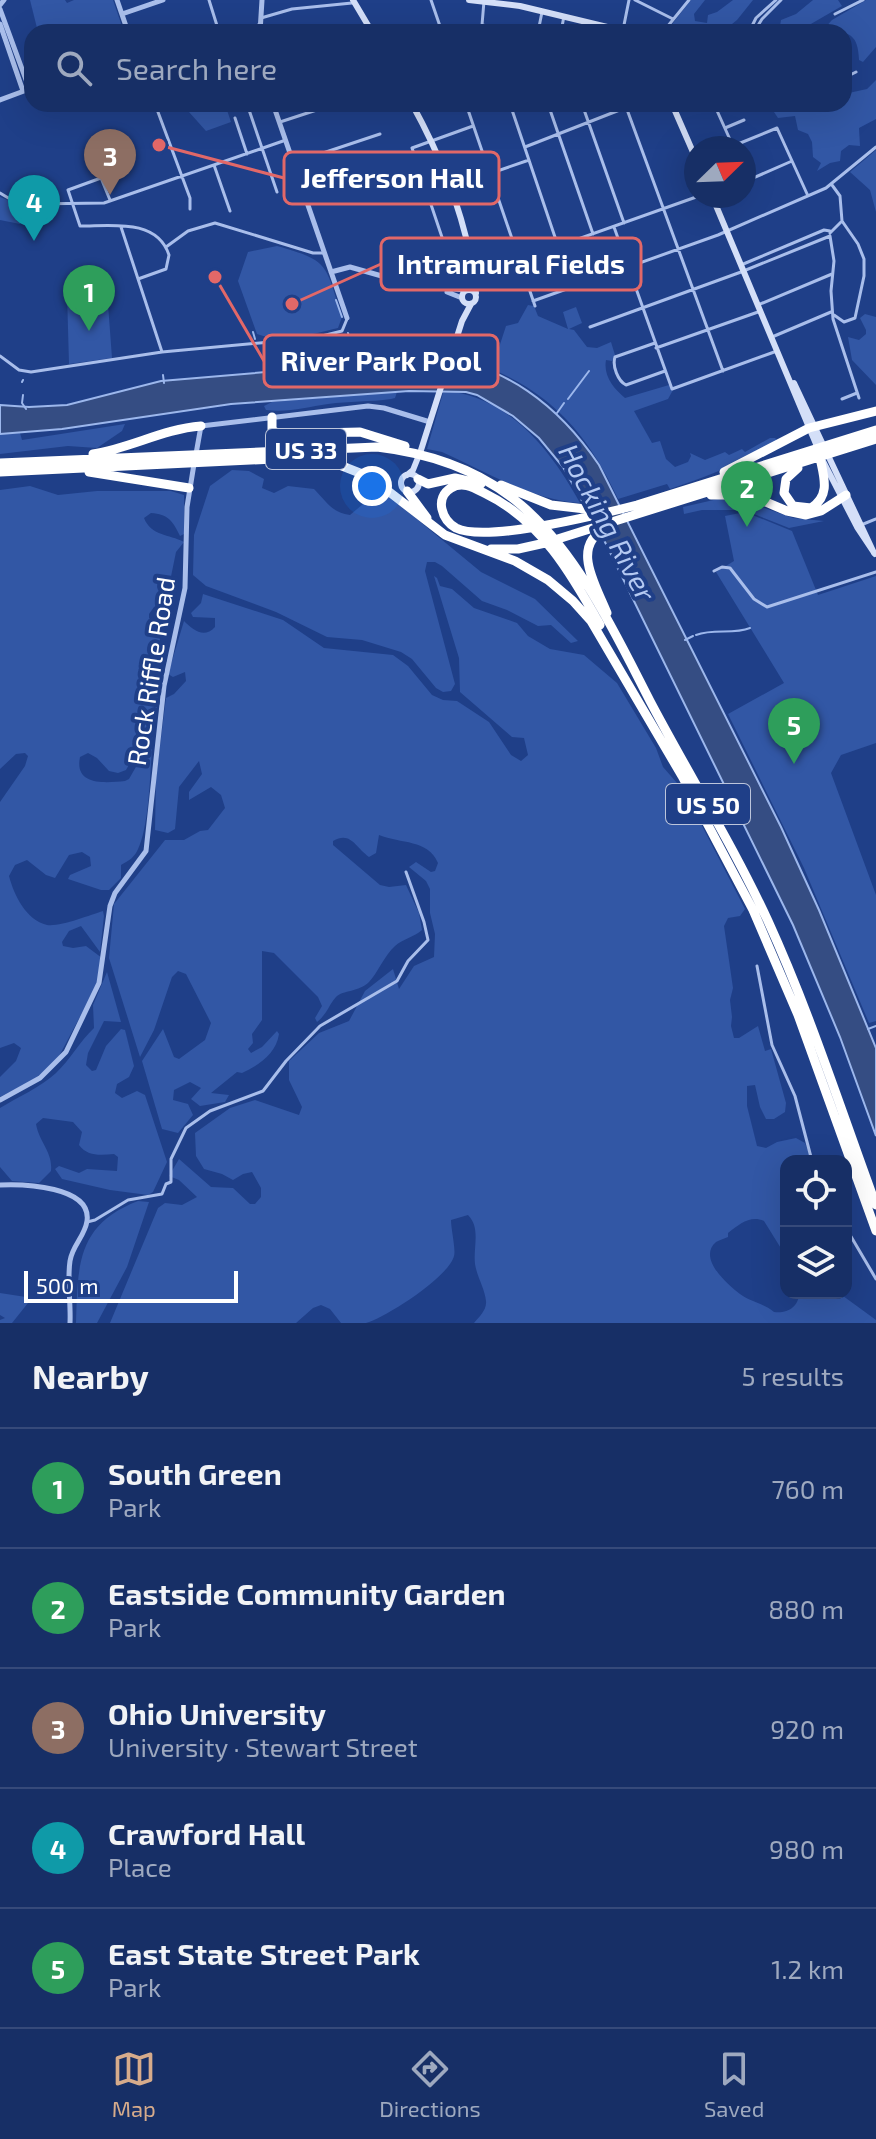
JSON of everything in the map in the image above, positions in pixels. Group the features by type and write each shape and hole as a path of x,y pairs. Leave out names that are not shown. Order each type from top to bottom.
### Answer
{"highway":[{"path":"684,493 812,427 876,411"},
{"path":"272,417 272,429 278,434 360,432 409,450"},
{"path":"46,460 103,452 171,430 201,426"},
{"name":"US 33","path":"822,452 876,430"},
{"name":"US 33","path":"0,472 377,447 431,456 575,514 638,510 684,493 876,439"},
{"path":"811,508 820,502 825,490 822,452 792,471 784,487 786,496 792,505 805,509 811,508 842,496"},
{"name":"US 33","path":"203,458 294,458 346,466 380,482 429,524 468,545 498,550 533,547 567,536 587,536"},
{"name":"US 33","path":"0,463 187,459"},
{"path":"58,470 98,473 189,488"},
{"name":"US 50","path":"469,471 510,496 561,546 621,645 767,919 796,987 876,1205"},
{"path":"418,479 428,484 448,478 468,479 510,496"},
{"path":"452,538 430,521 411,491 447,484 460,485 474,488 515,511 562,560 682,776"},
{"path":"460,485 448,491 442,499 443,514 451,524 477,533 555,522 575,514"},
{"path":"684,493 739,493 794,514 806,515 821,511 842,496"},
{"path":"621,645 587,560 587,536 638,510"},
{"name":"US 50","path":"468,545 527,567 555,585 596,629 682,776 741,885 775,958 876,1231"}],"main road":[{"path":"469,0 520,3 601,24"},
{"path":"354,1 367,24"},
{"path":"416,112 432,140 449,188 470,258 476,293 476,301 462,321 421,450 413,470 402,483 411,491 419,485 421,450"},
{"path":"677,112 687,136"},
{"path":"717,208 842,496 876,555"},
{"path":"462,321 462,299 472,282 470,258"},
{"path":"466,290 476,293"},
{"path":"462,299 471,304"},
{"path":"812,427 842,496 876,555"},
{"path":"407,475 418,479"}],"street":[{"path":"4,0 0,10 24,78"},
{"path":"117,0 125,24"},
{"path":"122,14 163,0"},
{"path":"209,0 216,24"},
{"path":"261,24 262,0"},
{"path":"431,0 439,24"},
{"path":"627,24 629,0"},
{"path":"635,0 673,19"},
{"path":"669,24 689,0"},
{"path":"754,24 756,18 779,0"},
{"path":"835,14 863,0"},
{"path":"255,24 292,9 354,1"},
{"path":"482,24 484,1"},
{"path":"540,24 542,11"},
{"path":"562,24 564,15"},
{"path":"0,24 24,80"},
{"path":"852,74 856,72"},
{"path":"0,100 24,91"},
{"path":"158,112 191,201 190,209"},
{"path":"250,112 277,192"},
{"path":"0,356 19,370 31,372 162,352 314,338 342,331 347,318 276,112"},
{"path":"280,122 311,112"},
{"path":"469,112 535,306"},
{"path":"513,112 558,246"},
{"path":"551,112 593,234"},
{"path":"585,112 624,223"},
{"path":"525,147 612,112"},
{"path":"627,112 723,371"},
{"path":"718,112 727,136"},
{"path":"235,118 247,154"},
{"path":"725,128 744,120"},
{"path":"474,126 412,148 450,261 483,257 514,246"},
{"path":"756,136 777,128 808,196"},
{"path":"293,163 380,134"},
{"path":"0,193 10,199 32,204 76,205 110,201 285,140"},
{"path":"533,301 727,231 808,196 832,185 876,147"},
{"path":"307,204 438,158"},
{"path":"428,195 529,160"},
{"path":"756,177 793,161"},
{"path":"214,165 230,211"},
{"path":"110,201 101,178 68,190 76,205 80,226 136,226 155,235 166,247 169,258 165,270 138,279"},
{"path":"832,185 840,196 842,221 864,255 865,272 855,318 844,322 833,313"},
{"path":"519,260 684,201"},
{"path":"830,234 842,221"},
{"path":"166,247 188,231 215,223 313,253 323,253"},
{"path":"121,226 162,352"},
{"path":"614,227 672,389 778,351"},
{"path":"590,327 693,289 822,231 830,234"},
{"path":"830,234 834,261 831,291 833,313 859,398"},
{"path":"483,257 491,278 515,288 527,284"},
{"path":"331,272 350,267 412,285 466,290"},
{"path":"665,371 626,385 620,380 615,357 708,330 833,274"},
{"path":"442,290 462,299"},
{"path":"772,337 833,313"},
{"path":"842,399 856,395 857,390"},
{"path":"201,426 368,406 430,422"},
{"name":"Rock Riffle Road","path":"0,1100 40,1078 66,1052 99,983 110,906 115,893 146,851 164,686 185,588 189,488 201,426"},
{"path":"861,525 876,519"},
{"path":"714,571 722,567 730,568 754,599 767,607 876,572"},
{"path":"87,1222 128,1200 162,1194 172,1179 171,1159 186,1128 210,1111 263,1091 286,1061 320,1026 397,981 408,961 428,940 406,872"},
{"path":"757,966 773,1048 795,1096 810,1155"},
{"path":"0,1185 39,1187 70,1194 85,1207 87,1222 70,1261 70,1323"},
{"path":"852,1238 876,1279"}],"shaded area":[{"path":"30,0 65,0 67,3 74,0 113,0 121,24 36,24"},
{"path":"691,0 705,0 694,14 695,21 707,23 708,15 733,0 753,0 732,24 672,24"},
{"path":"813,0 838,0 842,6 811,24 780,24 781,20 796,14"},
{"path":"866,0 876,0 876,47 863,62 859,60 852,37 852,24 828,24"},
{"path":"876,80 876,119 859,128 860,146 849,145 841,151 840,161 817,171 821,163 813,157 808,134 798,130 795,116 778,118 774,112 852,112 852,92 867,89"},
{"path":"189,112 228,112 231,122 206,131"},
{"path":"876,150 876,212 870,190 850,172"},
{"path":"0,197 35,208 36,222 20,221 20,224 0,220"},
{"path":"277,246 308,256 323,268 342,317 338,328 286,338 257,334 238,281 248,252"},
{"path":"87,292 87,302 108,304 112,358 69,364 67,293"},
{"path":"528,305 534,306 538,316 568,329 563,312 576,307 582,323 569,329 574,330 587,347 597,348 611,342 615,355 612,361 606,360 606,371 613,386 625,398 669,385 673,390 668,399 634,411 652,443 660,441 666,459 675,467 688,462 690,453 705,460 725,452 729,455 742,449 745,452 770,438 778,441 712,474 670,489 667,484 618,499 595,456 568,421 535,392 492,369 506,326 518,323"},
{"path":"865,314 876,317 876,385 852,360 848,337 859,340 866,334 860,318"},
{"path":"397,392 391,399 290,410 266,410 264,406 272,402"},
{"path":"454,392 495,407 529,433 557,466 580,503 527,491 442,452 427,449 443,393"},
{"path":"125,424 122,431 97,448 68,446 0,454 0,434 20,433 22,440"},
{"path":"232,470 249,471 264,479 262,488 274,493 288,486 314,489 334,509 350,515 376,493 384,492 481,572 535,599 578,641 571,643 551,625 538,626 482,601 442,566 427,562 425,571 455,684 451,691 443,692 412,659 401,652 362,640 327,637 276,612 206,586 193,575 194,535 210,486"},
{"path":"30,486 58,495 97,491 171,491 184,495 184,534 180,536 172,522 162,515 151,513 144,518 156,531 184,542 176,552 166,601 154,607 149,614 149,618 159,627 164,649 154,731 141,743 126,770 118,773 109,771 88,753 80,757 79,766 86,778 100,782 125,781 153,737 147,814 136,853 121,865 121,878 109,890 68,879 70,875 91,866 90,857 82,852 69,855 55,878 27,860 15,865 9,876 22,906 33,918 47,925 103,911 104,916 100,952 81,926 69,931 62,942 63,946 73,948 86,946 102,958 99,981 57,1060 35,1079 0,1097 0,1077 16,1061 21,1048 14,1043 0,1048 0,802 25,766 28,756 25,753 16,754 0,769 0,490"},
{"path":"718,499 739,499 793,518 824,521 789,528 744,510 702,510 684,514 683,507"},
{"path":"745,512 792,531 818,595 876,576 876,743 841,755 831,773 876,895 876,1021 869,1023 804,868 728,714 784,683 716,572 734,561 725,516"},
{"path":"434,576 440,586 452,589 474,608 517,623 528,636 550,649 584,655 617,683 656,748 663,767 684,791 745,909 740,916 728,918 724,926 733,988 731,1026 734,1038 739,1038 758,1026 765,1051 771,1049 786,1103 785,1112 774,1119 766,1119 755,1085 747,1086 747,1106 757,1146 766,1148 796,1138 805,1143 810,1155 780,1155 780,1247 764,1221 750,1220 716,1242 711,1248 712,1263 740,1294 774,1312 791,1308 798,1299 847,1299 876,1323 474,1323 484,1310 486,1301 475,1264 474,1226 468,1215 451,1220 454,1256 441,1275 401,1305 366,1323 341,1323 330,1309 321,1305 296,1323 110,1323 158,1208 165,1203 182,1205 197,1197 179,1180 169,1176 179,1159 211,1187 233,1188 250,1204 255,1204 261,1197 261,1188 252,1172 233,1180 204,1169 196,1156 195,1133 230,1108 255,1100 299,1115 302,1107 289,1080 289,1061 319,1033 349,1021 365,991 393,969 399,989 414,966 434,957 430,889 426,881 409,867 416,862 431,872 435,871 438,863 433,855 421,846 379,835 376,853 369,857 349,839 333,841 333,845 380,885 406,885 419,913 422,930 395,946 365,985 336,997 317,1022 315,1018 322,1006 318,997 274,953 262,951 262,1020 252,1034 253,1043 248,1049 251,1053 262,1047 277,1031 279,1034 274,1047 260,1062 242,1073 237,1072 211,1093 229,1095 225,1102 200,1106 191,1099 201,1088 190,1082 174,1090 173,1100 188,1104 193,1115 178,1133 162,1129 142,1061 163,1029 174,1057 179,1059 205,1040 211,1023 186,974 178,971 172,977 154,1030 140,1057 109,958 114,904 165,840 184,840 208,830 225,808 221,795 211,787 189,800 189,792 202,774 199,761 179,787 175,829 168,833 155,830 156,778 166,698 186,681 185,672 173,677 168,674 184,621 203,633 215,627 215,618 193,617 191,613 201,603 203,594 283,620 324,648 393,655 408,666 432,695 457,701 489,722 511,755 521,761 528,755 524,738 512,737 460,692 459,658"},
{"path":"107,972 121,1022 104,1021 88,1053 86,1065 92,1071 96,1070 106,1046 121,1029 125,1030 134,1066 129,1077 117,1084 115,1093 122,1098 137,1091 145,1095 167,1162 153,1192 148,1195 62,1179 55,1169 59,1166 79,1173 87,1169 117,1171 118,1157 83,1149 79,1145 82,1132 73,1122 43,1118 36,1124 50,1158 51,1171 39,1183 12,1181 0,1167 0,1108 56,1073 94,1028 93,1005"},
{"path":"138,1201 149,1202 127,1267 97,1323 76,1323 84,1250 102,1222"},
{"path":"0,1293 26,1297 28,1303 12,1323 0,1323 5,1318 0,1315"}],"water":[{"name":"Hocking River","path":"431,358 482,368 527,391 566,424 599,465 781,827 876,1048 876,1136 840,1037 793,925 603,538 563,467 539,438 513,416 466,392 409,391 231,404 62,429 0,434 0,405 67,405 161,381"}],"waterway":[{"path":"336,300 342,317"},
{"path":"253,332 255,339"},
{"path":"348,333 350,339"},
{"path":"351,354 352,365"},
{"path":"568,399 589,371"},
{"path":"163,375 164,383"},
{"path":"23,395 22,403 26,409"},
{"path":"557,413 564,403"},
{"path":"696,635 750,628"},
{"path":"685,640 693,636"},
{"path":"868,1029 876,1026"}],"place":[{"name":"Jefferson Hall","path":"159,145"},
{"name":"Ohio University","path":"110,195"},
{"name":"Crawford Hall","path":"34,241"},
{"name":"River Park Pool","path":"215,277"},
{"name":"Intramural Fields","path":"292,304"},
{"name":"South Green","path":"89,331"},
{"name":"Eastside Community Garden","path":"747,527"},
{"name":"East State Street Park","path":"794,764"}]}
